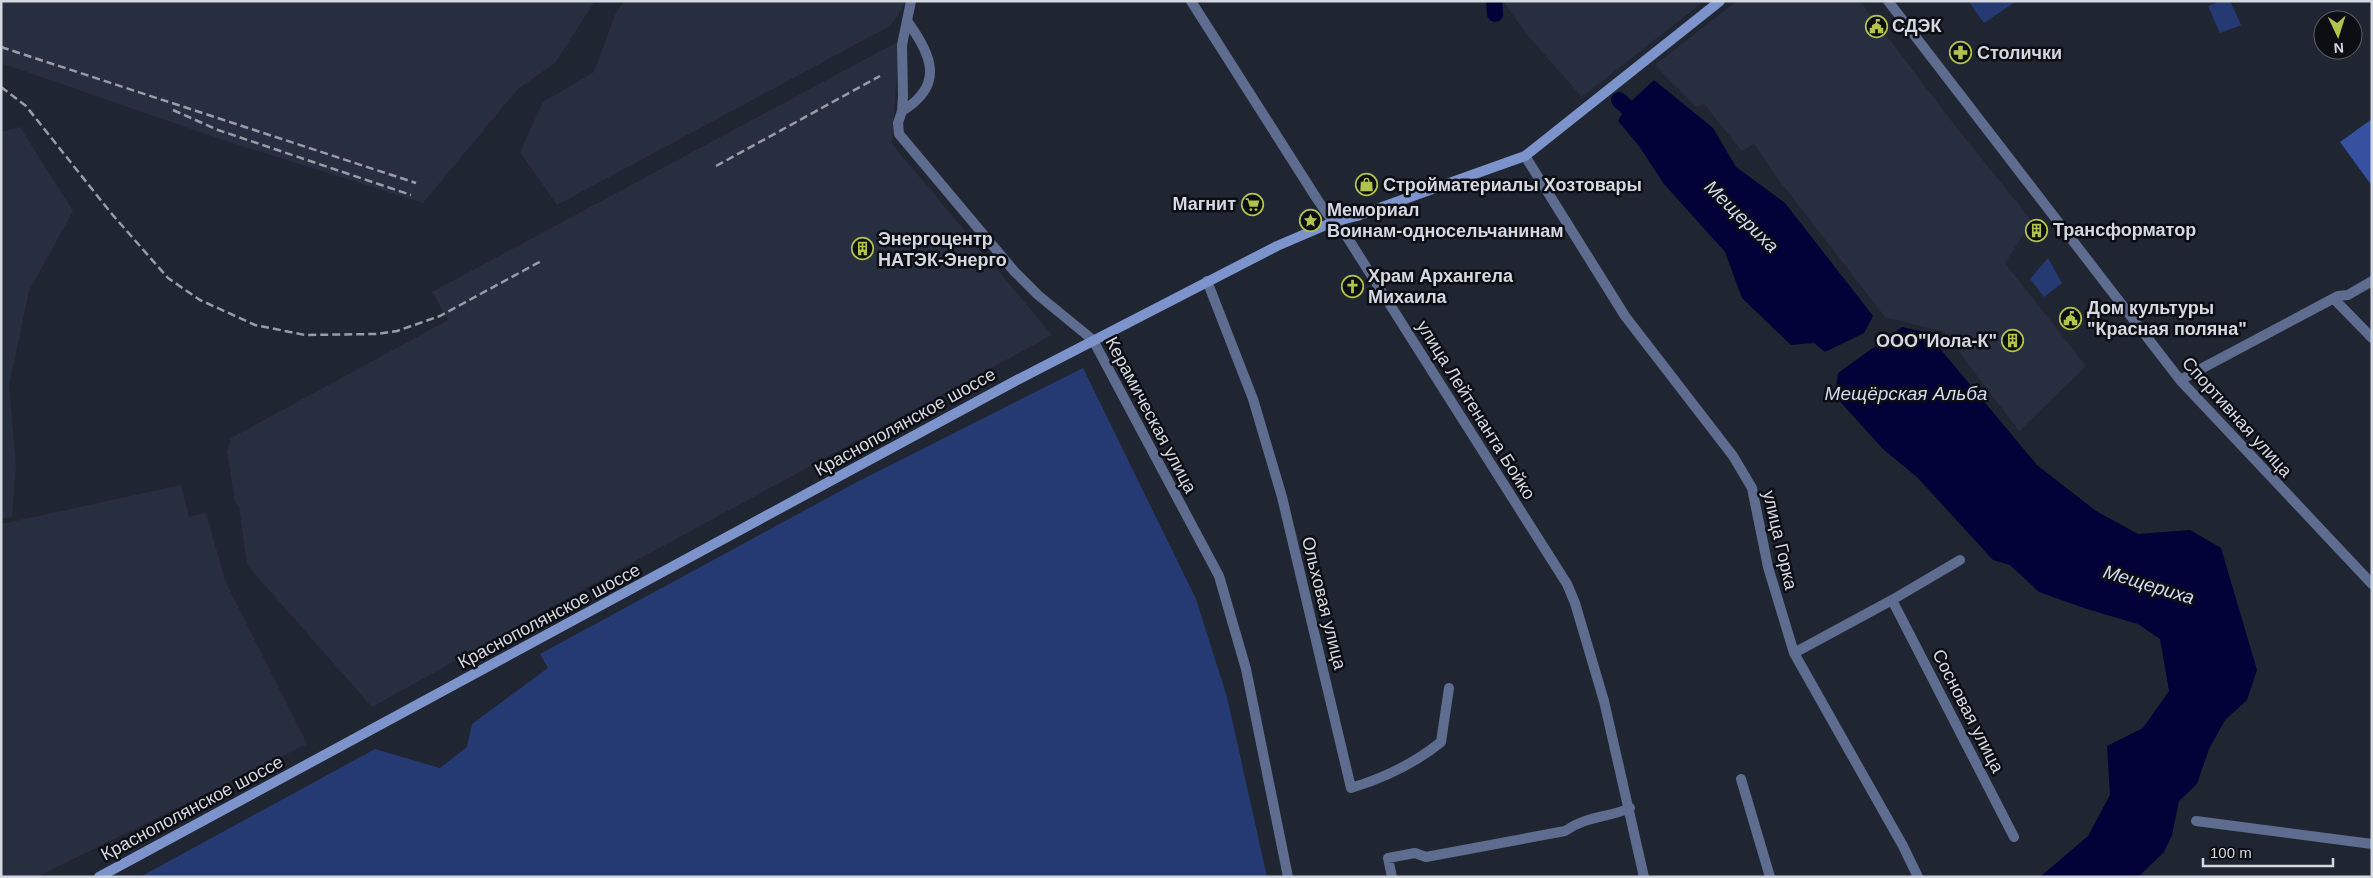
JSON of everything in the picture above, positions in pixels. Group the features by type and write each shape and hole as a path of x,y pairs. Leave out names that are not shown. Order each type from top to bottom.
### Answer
{"main road":[{"name":"Краснополянское шоссе","path":"99,877 1093,340 1207,281 1277,246 1333,222 1357,216 1525,156 1720,1"}],"street":[{"name":"Керамическая улица","path":"911,1 902,45 902,111 897,129 902,140 1014,271 1038,295 1093,340 1219,576 1246,669 1288,877"},
{"name":"улица Лейтенанта Бойко","path":"1191,1 1248,93 1333,222 1342,229 1566,584 1575,603 1604,701 1630,808 1644,877"},
{"name":"Спортивная улица","path":"1888,1 2180,380 2372,584"},
{"path":"902,111 919,99 930,82 930,72 923,45 907,21"},
{"name":"улица Горка","path":"1525,156 1624,316 1733,456 1752,488 1768,566 1794,653 1903,846 1918,877"},
{"name":"Ольховая улица","path":"1207,281 1253,399 1282,496 1351,788 1375,780 1421,758 1441,742 1449,688"},
{"path":"2180,380 2372,281"},
{"path":"2334,299 2372,338"},
{"path":"1794,653 1892,600 1960,560"},
{"name":"Сосновая улица","path":"1892,600 2014,837"},
{"path":"1741,779 1770,877"},
{"path":"1392,877 1388,858 1415,853 1426,857 1565,830 1578,822 1617,814 1630,808"},
{"path":"2196,821 2372,844"}],"shaded area":[{"path":"1,1 595,1 555,63 518,89 423,203 223,140 1,63"},
{"path":"624,1 904,1 904,6 890,26 557,205 520,152 543,102 594,72 615,15"},
{"path":"1503,1 1704,1 1582,97 1528,36"},
{"path":"1737,1 1860,1 1960,132 2032,221 2005,263 2086,366 2019,431 1944,332 1885,317 1775,175 1754,144 1742,151 1704,104 1696,107 1655,65"},
{"path":"2221,1 2230,1 2241,25 2220,33 2208,6"},
{"path":"1969,2 2015,2 1984,23"},
{"path":"899,41 892,144 1052,335 593,584 372,707 247,565 239,507 235,502 227,452 231,438 448,320 432,292"},
{"path":"2372,119 2372,186 2340,142"},
{"path":"20,127 73,211 29,291 9,386 16,465 12,517 1,519 1,132"},
{"path":"2048,258 2062,283 2044,297 2030,279"},
{"path":"1083,368 1196,599 1227,697 1267,877 140,877 375,749 440,768 467,747 472,724 548,668 540,654 857,482"},
{"path":"181,485 189,517 206,513 226,583 307,744 37,877 1,877 1,524"}],"water":[{"path":"1654,80 1713,128 1736,167 1785,203 1873,316 1864,333 1825,352 1814,343 1791,345 1742,298 1725,252 1664,184 1639,146 1618,121 1626,106"},
{"name":"Мещёрская Альба","path":"1902,327 1927,333 2037,465 2096,511 2138,534 2190,530 2221,548 2257,670 2247,700 2225,720 2209,749 2197,784 2179,801 2172,835 2164,852 2138,877 2040,877 2088,836 2110,795 2107,746 2143,728 2169,691 2160,639 2138,624 2039,592 2010,565 1993,560 1917,477 1883,449 1835,396 1838,373"}],"waterway":[{"name":"Мещериха","path":"1494,1 1495,14"},
{"name":"Мещериха","path":"1619,100 1642,121"}],"railway":[{"path":"1,47 416,183"},
{"path":"716,166 880,76"},
{"path":"1,87 26,106 111,213 168,278 200,300 255,325 305,335 376,334 397,331 440,316 543,260"},
{"path":"173,110 218,130 411,195"}],"place":[{"name":"СДЭК","path":"1876,26"},
{"name":"Столички","path":"1961,53"},
{"name":"Стройматериалы Хозтовары","path":"1367,185"},
{"name":"Магнит","path":"1252,204"},
{"name":"Мемориал Воинам-односельчанинам","path":"1311,220"},
{"name":"Трансформатор","path":"2037,230"},
{"name":"Энергоцентр НАТЭК-Энерго","path":"862,249"},
{"name":"Храм Архангела Михаила","path":"1352,286"},
{"name":"Дом культуры \"Красная поляна\"","path":"2071,318"},
{"name":"ООО\"Иола-К\"","path":"2013,341"}]}
